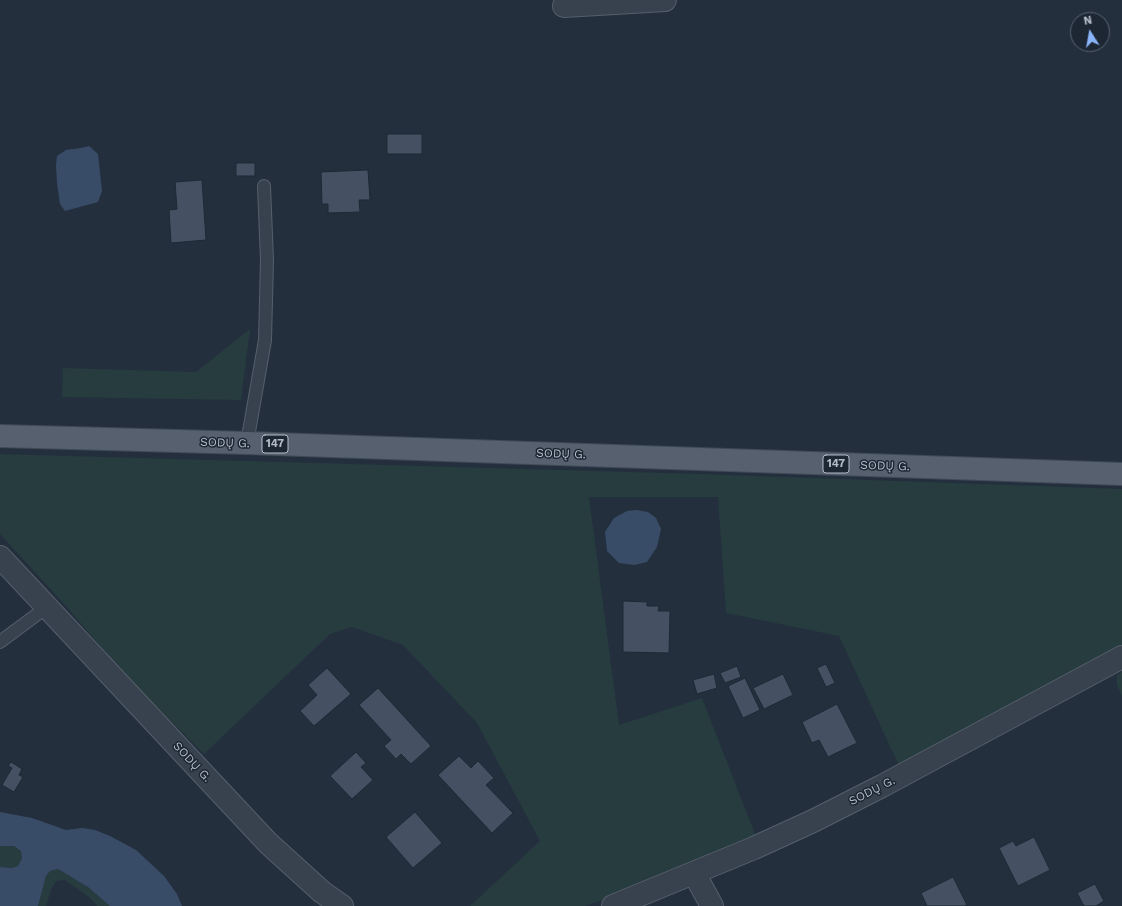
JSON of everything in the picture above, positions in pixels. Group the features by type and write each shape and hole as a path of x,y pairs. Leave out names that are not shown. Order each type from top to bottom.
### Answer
{"main road":[{"name":"SODŲ G.","path":"0,436 247,443 1122,474"}],"street":[{"path":"564,6 665,0"},
{"name":"SODŲ G.","path":"0,558 268,843 322,892 342,906"},
{"name":"SODŲ G.","path":"613,906 754,848 882,786 1122,657"},
{"path":"694,872 712,906"}],"lane":[{"path":"247,443 265,340 268,260 264,186"},
{"path":"0,642 47,607"}],"green space":[{"path":"250,329 241,400 62,397 63,368 196,372"},
{"path":"0,454 700,474 1122,489 1122,647 901,770 839,636 726,613 718,497 589,497 619,725 702,698 757,839 631,890 585,906 470,906 540,841 477,723 403,645 352,627 330,634 204,754 123,673 66,606 0,534"},
{"path":"1122,672 1122,697 1117,685 1117,675"},
{"path":"0,846 14,846 21,851 22,858 18,866 12,868 0,867"},
{"path":"58,869 88,887 110,906 97,906 90,898 65,880 56,881 51,890 46,906 38,906 46,876 50,871"}],"water":[{"path":"89,146 98,154 102,191 98,202 65,211 60,204 57,183 57,156 66,150"},
{"path":"637,510 648,512 656,518 661,529 657,547 647,562 634,565 619,563 607,551 605,532 614,518 627,511"},
{"path":"0,812 32,818 66,830 82,828 95,830 110,836 136,850 164,876 177,894 182,906 110,906 88,887 58,869 50,871 46,876 38,906 0,906 0,867 12,868 18,866 22,858 21,851 14,846 0,846"}],"building":[{"path":"387,134 422,134 422,154 387,154"},
{"path":"236,163 255,163 255,176 236,176"},
{"path":"368,170 370,200 359,200 360,212 328,213 328,204 322,204 321,172"},
{"path":"202,180 206,240 171,243 169,210 177,209 175,182"},
{"path":"623,601 647,602 647,606 659,606 658,611 670,611 669,653 623,652"},
{"path":"826,664 835,683 826,687 817,668"},
{"path":"737,666 741,677 725,683 720,673"},
{"path":"327,668 351,694 314,726 300,711 317,695 308,685"},
{"path":"714,674 717,688 697,694 693,680"},
{"path":"783,674 793,695 764,709 753,688"},
{"path":"745,678 760,710 743,718 728,686"},
{"path":"378,688 431,746 411,764 401,754 396,759 384,746 391,740 359,705"},
{"path":"837,704 857,743 828,757 819,740 812,743 802,722"},
{"path":"356,752 366,763 361,767 373,780 352,799 330,776"},
{"path":"459,756 471,768 478,761 494,778 486,785 513,813 492,833 438,775"},
{"path":"11,762 22,769 19,775 23,777 14,792 2,785 12,768 8,766"},
{"path":"415,812 442,843 413,868 386,837"},
{"path":"1034,837 1050,870 1018,886 999,848 1013,841 1016,846"},
{"path":"953,877 967,905 927,906 921,893"},
{"path":"1095,884 1104,901 1096,906 1084,906 1077,893"}]}
